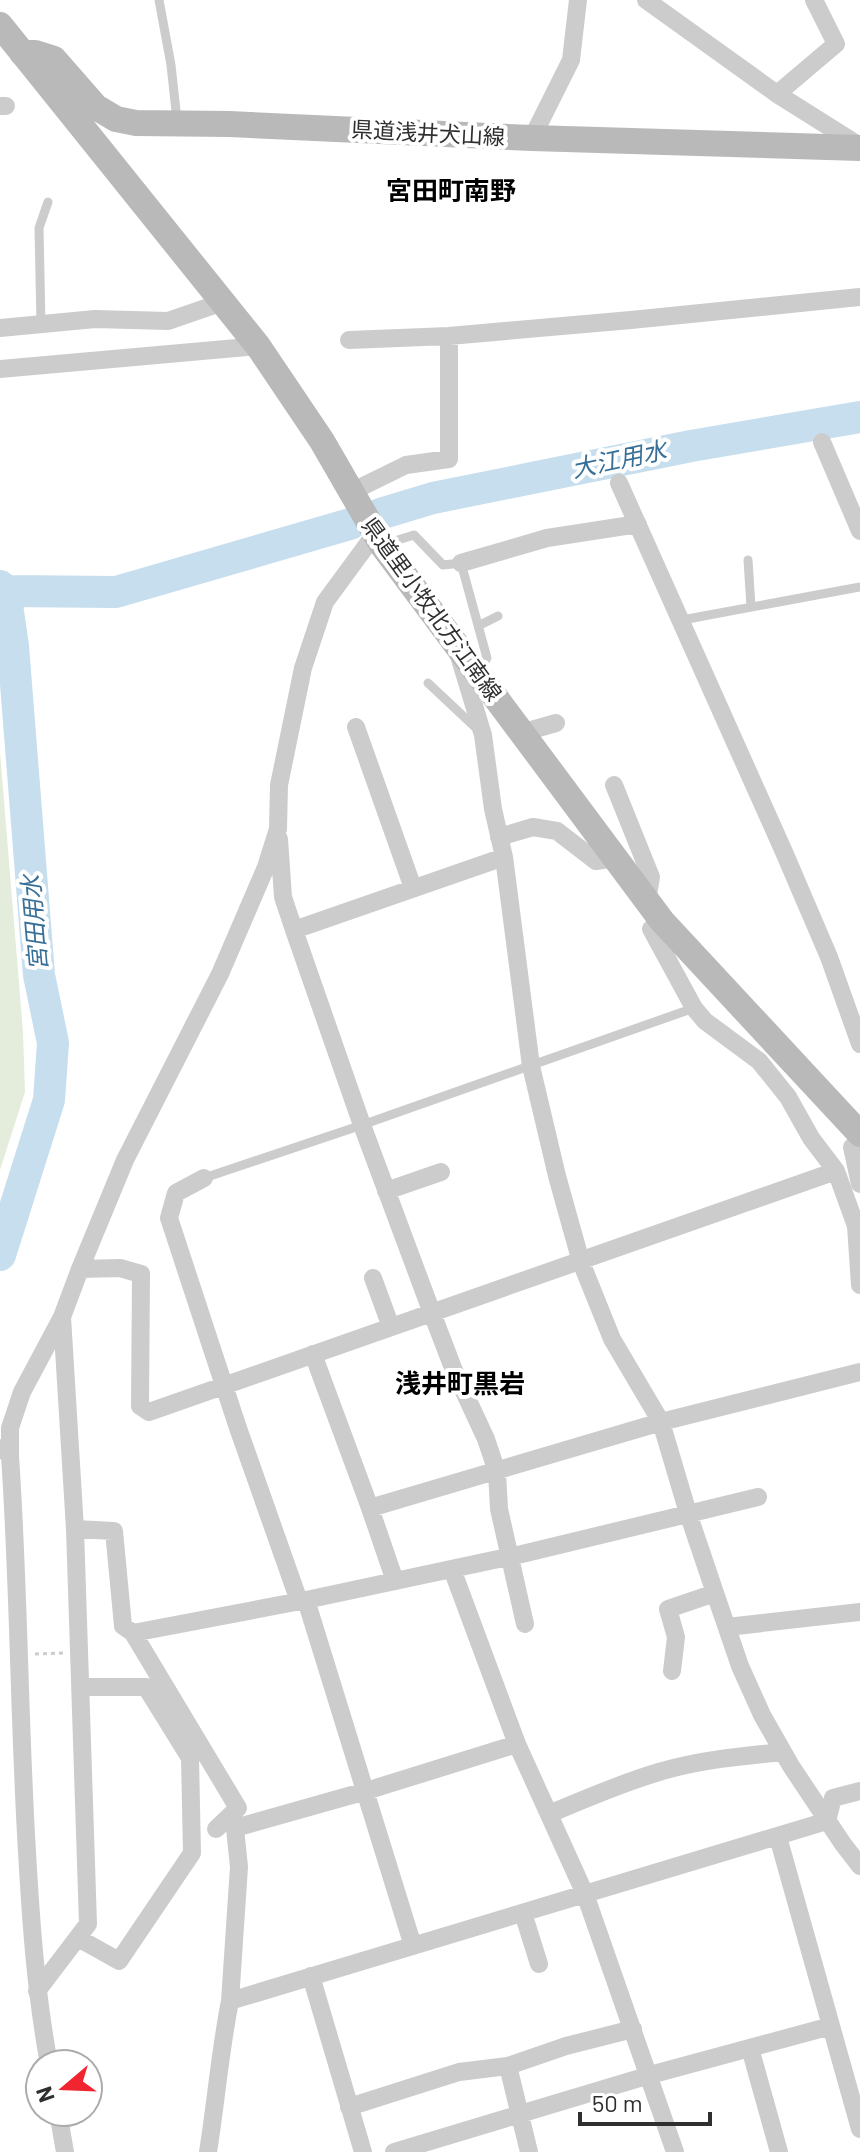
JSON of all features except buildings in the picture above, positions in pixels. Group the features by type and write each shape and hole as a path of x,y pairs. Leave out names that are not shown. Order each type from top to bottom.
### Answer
{"main road":[{"name":"県道里小牧北方江南線","path":"0,25 258,346 322,441 378,539 654,911 860,1137"},
{"name":"県道浅井犬山線","path":"22,53 54,59 96,107 116,119 136,123 860,147"}],"street":[{"path":"532,138 571,60 578,0"},
{"path":"646,0 777,94 860,147"},
{"path":"777,94 836,44 814,0"},
{"path":"349,340 449,336 860,297"},
{"path":"0,328 95,319 168,321 223,302"},
{"path":"351,492 406,465 449,459 449,336"},
{"path":"0,369 258,346"},
{"path":"822,442 860,531"},
{"path":"619,483 856,1016 860,1044"},
{"path":"461,563 547,538 638,524"},
{"path":"378,539 325,602 303,668 279,785 278,829 283,897 386,1191 453,1368 486,1439 497,1472 499,1509 525,1624"},
{"path":"456,645 483,735 493,809 504,857 531,1066 581,1262 612,1339 661,1422 715,1593 745,1678 762,1715 827,1821 860,1866"},
{"path":"521,733 556,723"},
{"path":"356,727 413,888"},
{"path":"614,785 651,877 654,911 651,929 694,1008 705,1021 759,1061 788,1097 811,1138 836,1171 858,1223 860,1285"},
{"path":"499,837 533,827 557,831 596,861 615,858"},
{"path":"46,2048 37,1991 27,1852 5,1451 22,1392 62,1317 125,1160 220,974 266,867 278,829"},
{"path":"294,930 504,857"},
{"path":"860,1137 852,1147 860,1184"},
{"path":"80,1269 120,1268 141,1274 140,1406 149,1412 836,1171"},
{"path":"386,1191 441,1172"},
{"path":"204,1178 176,1193 169,1218 366,1791 413,1946"},
{"path":"373,1278 391,1327"},
{"path":"37,1991 88,1924 75,1529 62,1317"},
{"path":"313,1354 395,1581"},
{"path":"370,1508 661,1422 860,1372"},
{"path":"133,1633 452,1569 758,1497"},
{"path":"75,1529 114,1531 123,1626 133,1633 238,1808 216,1829"},
{"path":"452,1569 517,1744 585,1894 675,2152"},
{"path":"672,1671 676,1637 668,1609 715,1593"},
{"path":"727,1627 860,1612"},
{"path":"78,1938 119,1961 192,1853 190,1758 146,1687 81,1687"},
{"path":"208,2152 230,2001 239,1867 235,1828 517,1744"},
{"path":"549,1814 662,1771 783,1752"},
{"path":"827,1821 833,1798 860,1791"},
{"path":"230,2001 827,1821"},
{"path":"778,1837 831,2026 852,2069 860,2129"},
{"path":"523,1913 539,1964"},
{"path":"311,1976 363,2152"},
{"path":"394,2152 650,2075 831,2026"},
{"path":"349,2107 459,2072 508,2066 566,2046 633,2029"},
{"path":"750,2048 779,2152"},
{"path":"508,2066 529,2152"},
{"path":"61,2128 65,2152"}],"lane":[{"path":"159,0 178,124"},
{"path":"41,325 39,228 48,202"},
{"path":"378,539 414,535 443,565 461,563 487,658 477,674"},
{"path":"748,560 751,607"},
{"path":"682,620 860,587"},
{"path":"480,625 498,616"},
{"path":"428,683 483,735"},
{"path":"204,1178 694,1008"}],"path":[{"path":"18,1654 80,1653"}],"green space":[{"path":"0,752 23,1032 25,1092 0,1170"}],"waterway":[{"name":"大江用水","path":"380,514 433,498 691,446 860,417"},
{"name":"大江用水","path":"5,591 116,592 350,524"},
{"name":"宮田用水","path":"0,586 5,591 13,646 39,975 53,1043 49,1100 0,1255"}],"district":[{"name":"宮田町南野","path":"451,191"},
{"name":"浅井町黒岩","path":"460,1384"}]}
